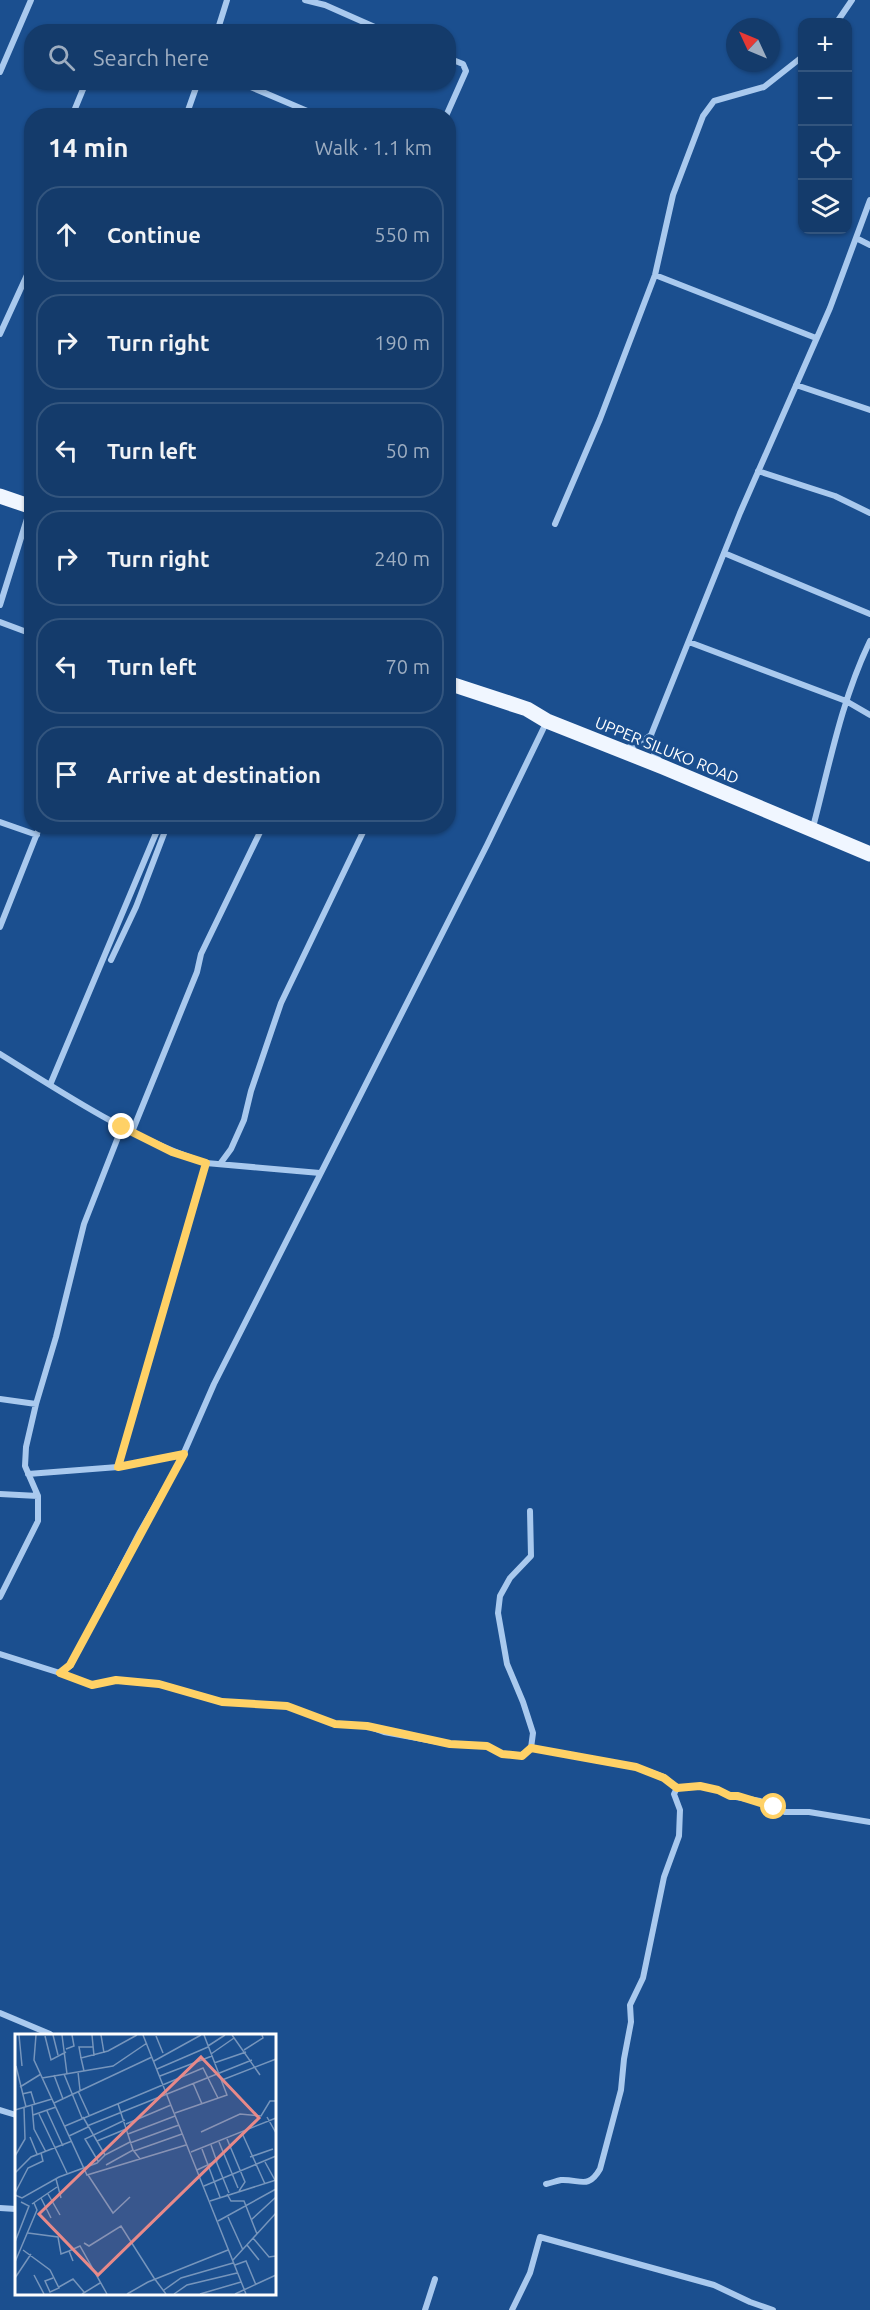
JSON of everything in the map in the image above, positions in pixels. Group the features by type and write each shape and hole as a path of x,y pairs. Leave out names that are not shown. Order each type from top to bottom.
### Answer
{"main road":[{"path":"0,496 24,505"},
{"name":"UPPER SILUKO ROAD","path":"456,686 527,709 547,721 870,854"}],"street":[{"path":"0,72 31,0"},
{"path":"220,24 227,0"},
{"path":"305,0 326,3 369,24"},
{"path":"840,18 852,0"},
{"path":"555,524 600,419 655,275 674,195 691,144 708,107 714,101 764,87 798,60"},
{"path":"450,108 466,71 463,64 456,61"},
{"path":"75,108 83,90"},
{"path":"189,108 195,90"},
{"path":"258,90 301,108"},
{"path":"663,767 654,753 651,735 758,471 816,338 870,200"},
{"path":"856,238 870,245"},
{"path":"655,275 816,338"},
{"path":"0,334 24,282"},
{"path":"796,385 870,410"},
{"path":"758,471 835,496 870,513"},
{"path":"0,605 24,529"},
{"path":"724,553 870,614"},
{"path":"0,622 24,631"},
{"path":"812,831 846,701 870,641"},
{"path":"688,642 846,701 870,714"},
{"path":"60,1673 70,1665 184,1454 214,1384 487,845 547,721"},
{"path":"621,750 651,735"},
{"path":"0,822 24,830"},
{"path":"0,927 37,835 34,834"},
{"path":"50,1085 156,834"},
{"path":"111,960 136,907 164,834"},
{"path":"132,1132 197,972 201,954 259,834"},
{"path":"220,1164 231,1149 244,1120 251,1091 280,1003 362,834"},
{"path":"1,1058 122,1127 172,1152 206,1163 320,1173"},
{"path":"0,1597 38,1521 38,1496 25,1466 26,1448 84,1224 122,1127"},
{"path":"118,1467 206,1163"},
{"path":"0,1399 36,1404"},
{"path":"28,1473 118,1467 184,1454"},
{"path":"0,1494 38,1496"},
{"path":"0,1654 92,1685 116,1680 159,1684 222,1702 287,1706 335,1724 367,1726 450,1744 487,1746 502,1754 522,1756 531,1748 533,1733 524,1702 507,1664 498,1613 500,1596 510,1578 531,1556 530,1511"},
{"path":"531,1748 636,1767 664,1778 677,1788 700,1786 718,1790 730,1796 760,1802 785,1812 809,1812 870,1822"},
{"path":"546,2184 561,2180 590,2182 595,2179 600,2169 621,2090 631,2022 630,2005 644,1978 664,1877 679,1836 680,1810 674,1794 677,1788"},
{"path":"0,2013 50,2034"},
{"path":"0,2110 15,2115"},
{"path":"0,2208 15,2209"},
{"path":"512,2310 530,2273 540,2237 714,2285 773,2310"},
{"path":"425,2310 435,2279"}],"route":[{"path":"122,1127 172,1152 206,1163 118,1467 184,1454 70,1665 60,1673 92,1685 116,1680 159,1684 222,1702 240,1705 287,1706 335,1724 367,1726 384,1732 450,1744 487,1746 502,1754 522,1756 531,1748 636,1767 664,1778 677,1788 700,1786 774,1807"}]}
